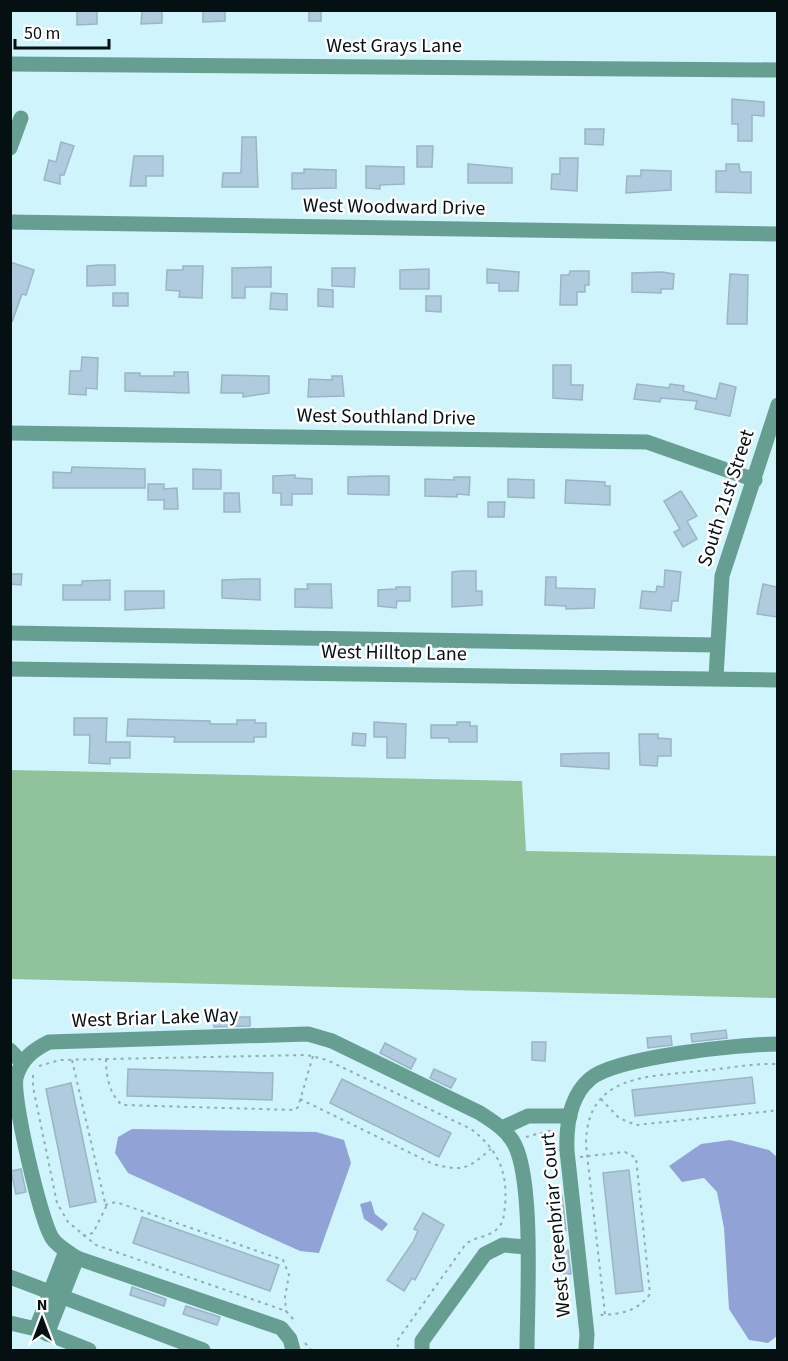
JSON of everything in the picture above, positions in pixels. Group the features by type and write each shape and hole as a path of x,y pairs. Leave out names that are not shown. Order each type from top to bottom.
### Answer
{"street":[{"name":"West Grays Lane","path":"10,64 777,70"},
{"path":"10,148 21,118"},
{"name":"West Woodward Drive","path":"10,222 777,234"},
{"name":"South 21st Street","path":"716,677 716,645 722,576 755,480 777,405"},
{"name":"West Southland Drive","path":"10,433 647,442 755,480"},
{"name":"West Hilltop Lane","path":"10,633 716,645"},
{"name":"West Hilltop Lane","path":"10,669 716,677 777,680"},
{"name":"West Briar Lake Way","path":"22,1063 32,1050 49,1042 308,1034 332,1041 480,1113 502,1128 513,1141 525,1173 527,1350"},
{"name":"West Greenbriar Court","path":"586,1350 585,1315 567,1158 567,1129 573,1103 590,1079 621,1063 777,1044"},
{"path":"10,1050 22,1063 15,1088 38,1204 54,1241 72,1254 288,1326 290,1339 297,1345"},
{"path":"502,1128 528,1116 570,1116"},
{"path":"422,1350 422,1341 485,1254 504,1245 527,1247"},
{"path":"42,1331 72,1254"},
{"path":"10,1277 203,1350"},
{"path":"10,1323 42,1331 89,1350"}],"path":[{"path":"106,1059 106,1073 111,1090 122,1105 295,1110 313,1056"},
{"path":"286,1311 96,1245 82,1236 68,1222 57,1203 33,1087 33,1072 38,1067 52,1061 313,1056 327,1060 471,1129 492,1148 505,1175 503,1222 497,1230 471,1239 465,1245 397,1341 399,1347"},
{"path":"72,1060 105,1205 93,1233 82,1236"},
{"path":"605,1314 586,1137 589,1119 600,1098 633,1078 777,1064"},
{"path":"600,1098 619,1118 636,1125 771,1111 777,1108"},
{"path":"300,1099 433,1164 456,1170 471,1164 492,1148"},
{"path":"521,1140 558,1129"},
{"path":"567,1158 625,1152 636,1158 651,1289 645,1300 620,1314 585,1315"},
{"path":"105,1205 116,1202 283,1260 289,1275 285,1297 288,1326"},
{"path":"286,1311 288,1326"},
{"path":"297,1345 311,1350"}],"green space":[{"path":"11,770 522,781 526,851 777,856 777,998 11,979"}],"water":[{"path":"132,1129 316,1132 344,1140 351,1163 319,1253 300,1251 128,1173 115,1153 118,1137"},
{"path":"730,1140 769,1150 777,1157 777,1336 768,1343 749,1340 729,1309 724,1228 717,1192 704,1178 682,1182 669,1166 701,1144"},
{"path":"371,1201 375,1214 388,1224 382,1231 364,1219 360,1204"}],"building":[{"path":"77,10 97,10 97,24 77,25"},
{"path":"142,10 162,10 162,23 141,24"},
{"path":"203,10 225,10 225,21 203,22"},
{"path":"309,10 321,10 321,21 309,21"},
{"path":"732,99 764,102 764,116 752,115 752,141 738,141 738,124 732,124"},
{"path":"585,129 604,129 603,145 585,144"},
{"path":"242,137 256,137 258,187 222,187 223,173 241,173"},
{"path":"61,142 74,146 64,175 60,175 60,184 44,180 49,160 56,162"},
{"path":"417,146 433,146 432,167 417,167"},
{"path":"134,156 163,156 163,176 146,176 146,186 130,186"},
{"path":"560,158 578,158 577,191 551,189 552,174 560,174"},
{"path":"468,164 512,168 512,183 468,183"},
{"path":"726,164 739,164 740,172 751,172 751,193 716,192 716,171 726,171"},
{"path":"366,166 404,167 404,184 380,185 380,189 366,188"},
{"path":"304,169 336,170 336,188 292,189 292,173 304,173"},
{"path":"641,170 671,171 671,190 626,193 627,176 641,176"},
{"path":"10,262 34,270 26,295 22,294 12,322"},
{"path":"115,265 115,285 87,286 87,266"},
{"path":"183,266 203,266 202,298 179,297 180,291 166,290 167,270 183,270"},
{"path":"271,267 271,287 245,287 245,298 232,298 232,268"},
{"path":"332,268 355,268 354,287 332,286"},
{"path":"429,269 429,289 400,289 400,270"},
{"path":"487,269 519,272 518,291 499,291 499,283 487,283"},
{"path":"570,271 589,271 589,285 585,285 585,292 577,292 577,305 560,305 561,275 569,275"},
{"path":"632,273 674,274 673,289 661,289 661,293 632,292"},
{"path":"730,274 748,275 747,324 727,324"},
{"path":"318,289 333,290 333,307 318,306"},
{"path":"113,293 128,293 128,306 113,306"},
{"path":"271,293 287,294 287,310 270,309"},
{"path":"426,296 441,296 441,312 426,311"},
{"path":"82,357 98,358 97,389 86,388 86,395 69,394 70,371 81,371"},
{"path":"553,365 571,365 571,385 583,385 582,400 553,398"},
{"path":"174,372 188,372 189,393 125,391 125,373 140,373 140,376 174,376"},
{"path":"222,375 269,376 269,393 243,397 243,393 221,393"},
{"path":"332,376 342,376 344,396 308,397 309,379 332,380"},
{"path":"720,383 736,387 730,416 695,409 697,401 661,398 660,402 634,399 637,384 669,388 670,384 684,386 683,391 716,399"},
{"path":"72,467 145,469 145,488 53,488 53,472 71,473"},
{"path":"193,469 221,470 221,489 193,489"},
{"path":"295,475 295,478 312,479 312,494 292,494 292,505 281,505 281,493 273,493 273,476"},
{"path":"389,476 389,495 348,494 348,477"},
{"path":"454,477 470,477 469,495 425,496 425,479 454,480"},
{"path":"508,479 534,480 534,498 508,497"},
{"path":"566,480 605,482 605,486 610,486 610,505 565,503"},
{"path":"148,484 164,484 164,489 177,488 178,509 164,509 164,500 148,500"},
{"path":"681,491 697,516 687,521 697,539 683,547 674,532 680,529 664,501"},
{"path":"224,493 239,493 240,512 224,512"},
{"path":"488,502 505,502 504,517 488,517"},
{"path":"665,570 681,572 678,601 672,601 671,611 640,608 642,591 656,592 657,586 664,587"},
{"path":"476,571 476,591 482,591 482,605 452,607 452,572"},
{"path":"10,574 22,574 21,585 10,584"},
{"path":"546,577 556,577 556,588 595,589 594,608 566,609 566,606 545,605"},
{"path":"260,579 260,600 222,598 222,580"},
{"path":"110,580 110,600 63,600 63,585 82,585 82,581"},
{"path":"307,584 331,584 332,608 295,607 295,589 308,589"},
{"path":"763,584 777,587 777,617 757,614"},
{"path":"396,587 410,587 410,601 397,601 396,608 378,606 378,590 396,589"},
{"path":"125,591 164,591 164,608 125,610"},
{"path":"74,718 107,718 106,742 130,742 130,758 110,758 110,764 89,763 90,735 74,735"},
{"path":"128,719 210,721 210,724 237,724 237,720 255,720 255,723 266,723 266,737 254,737 254,742 174,742 175,737 127,736"},
{"path":"374,722 406,724 405,758 387,758 387,737 374,737"},
{"path":"457,722 470,722 470,726 477,726 477,742 449,742 449,738 431,738 431,725 457,725"},
{"path":"353,733 366,734 365,746 352,745"},
{"path":"639,734 658,734 658,738 671,739 671,756 658,756 657,766 640,765"},
{"path":"609,753 609,769 561,766 561,754"},
{"path":"214,1017 250,1017 250,1026 214,1027"},
{"path":"726,1030 727,1038 692,1042 691,1034"},
{"path":"671,1036 672,1045 648,1048 647,1038"},
{"path":"532,1042 546,1042 545,1061 532,1060"},
{"path":"385,1043 416,1059 411,1069 380,1053"},
{"path":"128,1069 273,1073 272,1100 127,1096"},
{"path":"434,1069 456,1079 451,1088 430,1078"},
{"path":"752,1077 755,1103 635,1116 632,1090"},
{"path":"342,1079 451,1133 439,1157 330,1103"},
{"path":"71,1083 96,1202 70,1207 46,1089"},
{"path":"21,1169 26,1192 16,1194 11,1171"},
{"path":"629,1170 643,1291 616,1294 603,1173"},
{"path":"562,1195 566,1230 558,1232 553,1196"},
{"path":"423,1213 444,1225 415,1280 412,1278 404,1291 387,1280 413,1242 418,1231 414,1229"},
{"path":"142,1217 279,1265 270,1291 133,1243"},
{"path":"568,1250 571,1274 564,1274 561,1251"},
{"path":"132,1287 166,1299 164,1306 130,1295"},
{"path":"186,1306 220,1317 217,1325 183,1314"}]}
